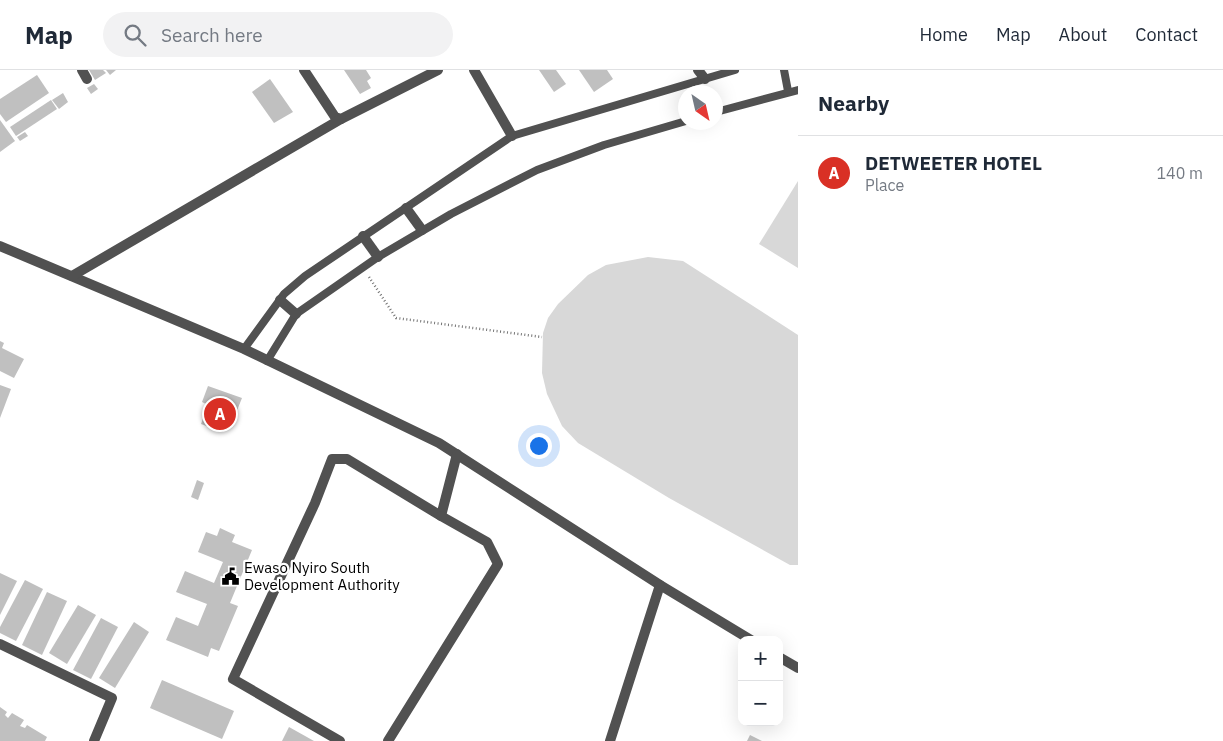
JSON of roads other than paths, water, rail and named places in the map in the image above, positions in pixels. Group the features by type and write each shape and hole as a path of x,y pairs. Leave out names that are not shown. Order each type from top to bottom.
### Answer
{"street":[{"path":"304,70 335,117 341,119"},
{"path":"72,276 422,73 438,70"},
{"path":"474,70 512,136"},
{"path":"698,70 705,79"},
{"path":"406,208 422,230"},
{"path":"363,236 378,257"},
{"path":"0,246 244,350 440,443 660,585 744,636"},
{"path":"280,300 296,314"},
{"path":"441,516 457,454"},
{"path":"340,741 233,679 315,504 332,459 347,459 487,542 498,564 388,741"},
{"path":"610,741 660,585"},
{"path":"0,644 112,698 94,741"},
{"path":"783,659 798,668"}],"lane":[{"path":"244,350 280,300 305,276 512,136 735,70"},
{"path":"784,70 788,91"},
{"path":"723,110 788,91 798,90"},
{"path":"267,361 296,314 378,257 422,230 537,170 604,145 678,123"}],"place":[{"name":"DETWEETER HOTEL","path":"220,414"},
{"name":"Ewaso Nyiro South Development Authority","path":"230,576"}]}
